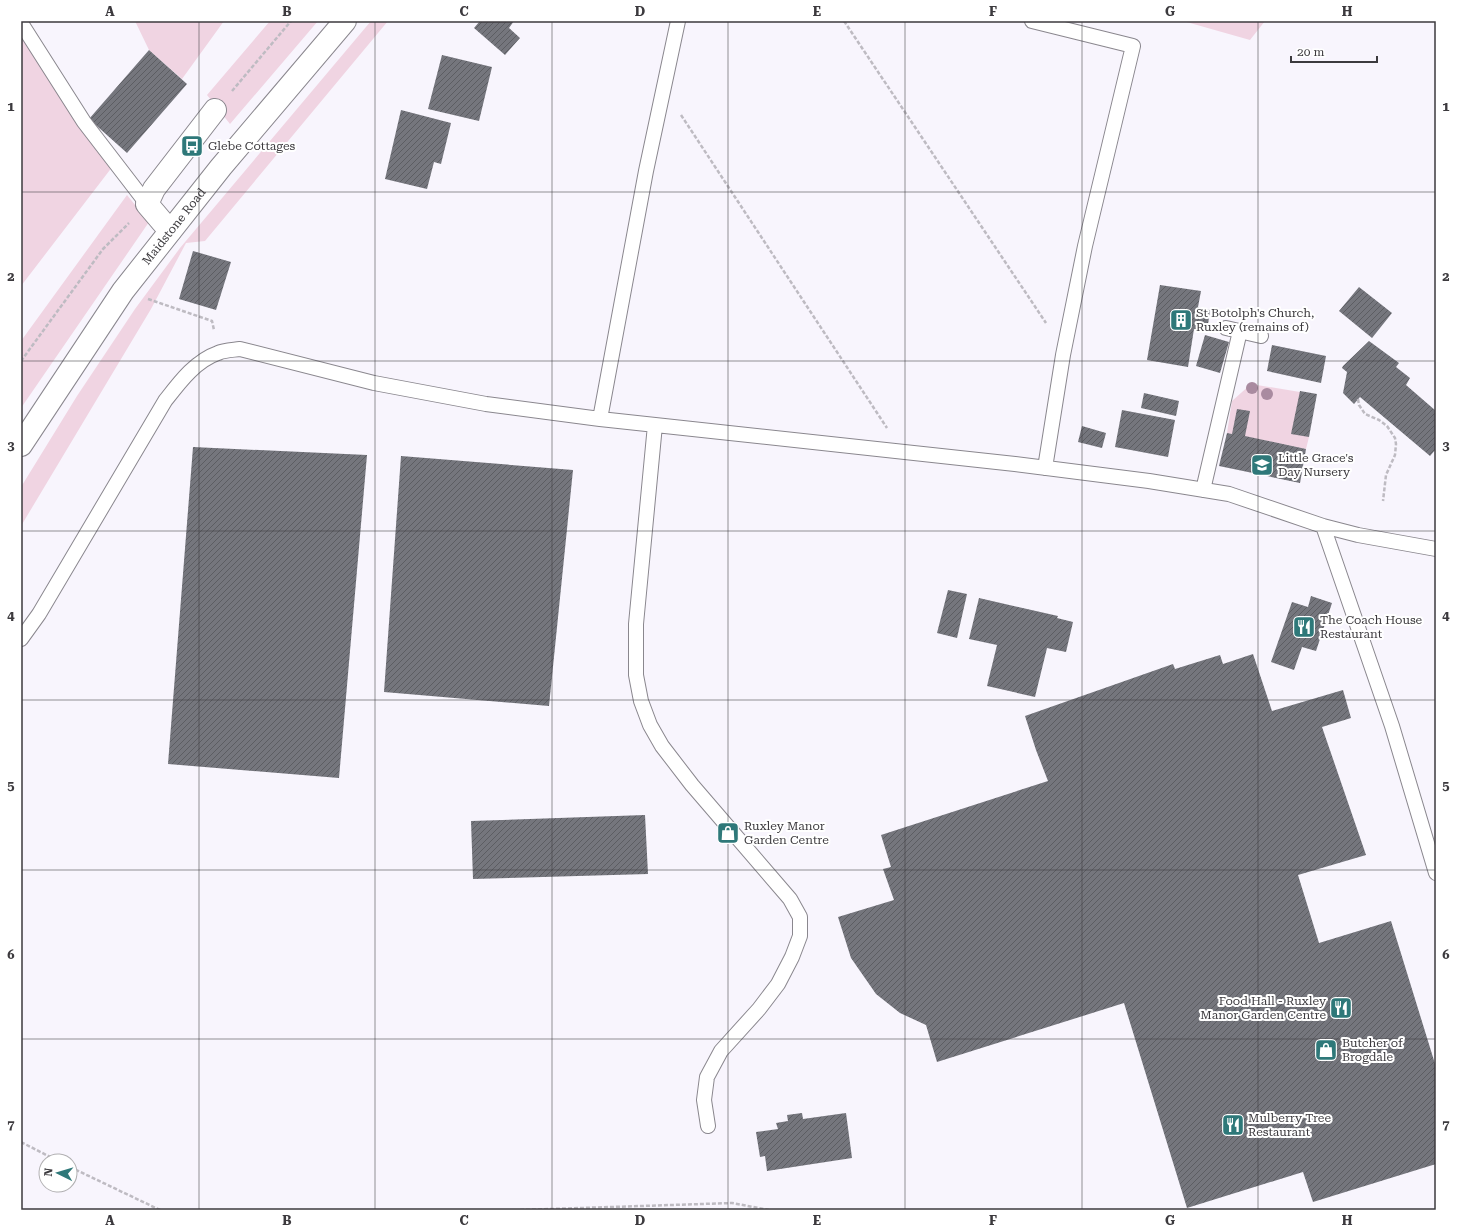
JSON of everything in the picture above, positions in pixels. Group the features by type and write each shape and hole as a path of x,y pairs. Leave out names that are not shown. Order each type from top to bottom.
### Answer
{"main road":[{"name":"Maidstone Road","path":"21,445 123,291 221,167 345,21"},
{"path":"170,231 147,204 154,189 215,110"}],"lane":[{"path":"600,419 646,171 678,21"},
{"path":"1032,21 1133,46 1085,246 1064,350 1045,468"},
{"path":"21,23 84,122 147,204"},
{"path":"1226,328 1261,336"},
{"path":"1203,490 1240,331"},
{"path":"21,639 39,614 165,401 181,381 199,364 218,352 240,349 374,383 486,404 600,419 1045,468 1149,481 1229,494 1323,526 1358,535 1436,549"},
{"path":"655,425 636,624 636,675 641,701 650,725 662,746 688,780 790,899 800,917 800,936 792,957 778,984 759,1010 721,1051 708,1077 704,1100 708,1126"},
{"path":"1323,526 1392,726 1436,873"}],"path":[{"path":"215,110 291,21"},
{"path":"844,21 1064,350"},
{"path":"664,88 896,440 894,451"},
{"path":"21,361 103,249 147,204"},
{"path":"123,291 212,321 218,352"},
{"path":"1358,399 1365,414 1388,426 1395,438 1395,455 1386,475 1383,501"},
{"path":"21,1142 42,1153"},
{"path":"78,1171 160,1210"},
{"path":"520,1210 732,1203 769,1210"}],"shaded area":[{"path":"21,21 116,162 21,286"},
{"path":"135,21 224,21 182,79 149,50"},
{"path":"270,21 318,21 230,124 207,95"},
{"path":"371,21 388,21 205,241 186,243 151,309 21,526 21,487 77,396 135,309 180,248"},
{"path":"1183,21 1265,21 1250,40"},
{"path":"127,195 149,222 21,408 21,341"},
{"path":"1251,384 1300,392 1309,437 1306,449 1227,433 1232,401"}],"building":[{"path":"480,21 514,21 509,28 520,38 505,55 474,28"},
{"path":"149,50 187,84 127,153 89,119"},
{"path":"442,55 492,67 479,121 428,109"},
{"path":"401,110 451,123 441,164 434,162 427,189 385,179"},
{"path":"193,251 231,262 216,310 179,299"},
{"name":"St Botolph's Church, Ruxley (remains of)","path":"1160,285 1201,291 1198,307 1210,310 1207,332 1194,329 1188,367 1147,360"},
{"path":"1359,287 1392,313 1372,338 1339,311"},
{"path":"1205,335 1229,342 1220,373 1196,366"},
{"path":"1369,341 1399,363 1396,367 1410,378 1406,385 1436,411 1436,449 1430,456 1360,397 1354,404 1343,393 1347,372 1342,368 1343,366"},
{"path":"1272,345 1326,356 1321,383 1267,371"},
{"path":"1300,391 1317,394 1309,437 1291,434"},
{"path":"1144,393 1179,401 1176,416 1141,408"},
{"path":"1237,409 1250,411 1245,436 1306,449 1300,483 1219,466 1227,433 1232,434"},
{"path":"1122,410 1175,420 1168,457 1115,447"},
{"path":"1082,426 1106,433 1102,448 1078,442"},
{"path":"193,447 367,455 339,778 168,764"},
{"path":"401,456 573,470 549,706 384,692"},
{"path":"948,590 967,594 957,638 937,633"},
{"name":"The Coach House Restaurant","path":"1311,596 1332,603 1316,651 1302,647 1294,670 1271,662 1292,602 1308,607"},
{"path":"979,598 1058,616 1057,618 1073,622 1066,652 1047,648 1035,697 987,686 997,645 969,639"},
{"path":"1253,654 1272,711 1343,690 1351,718 1322,727 1366,855 1298,875 1319,943 1391,921 1436,1067 1436,1164 1313,1202 1303,1172 1187,1208 1124,1003 937,1062 926,1025 900,1013 876,994 851,958 838,917 894,900 883,869 891,867 881,835 1048,781 1025,716 1173,664 1175,669 1220,655 1223,664"},
{"path":"645,815 648,874 473,879 471,821"},
{"path":"802,1113 803,1119 846,1113 852,1158 767,1171 765,1156 760,1157 756,1132 778,1129 776,1123 788,1121 787,1115"}],"place":[{"name":"Glebe Cottages","path":"192,146"},
{"name":"St Botolph's Church, Ruxley (remains of)","path":"1181,320"},
{"name":"Little Grace's Day Nursery","path":"1262,465"},
{"name":"The Coach House Restaurant","path":"1304,627"},
{"name":"Ruxley Manor Garden Centre","path":"728,833"},
{"name":"Food Hall - Ruxley Manor Garden Centre","path":"1341,1008"},
{"name":"Butcher of Brogdale","path":"1326,1050"},
{"name":"Mulberry Tree Restaurant","path":"1233,1125"}]}
